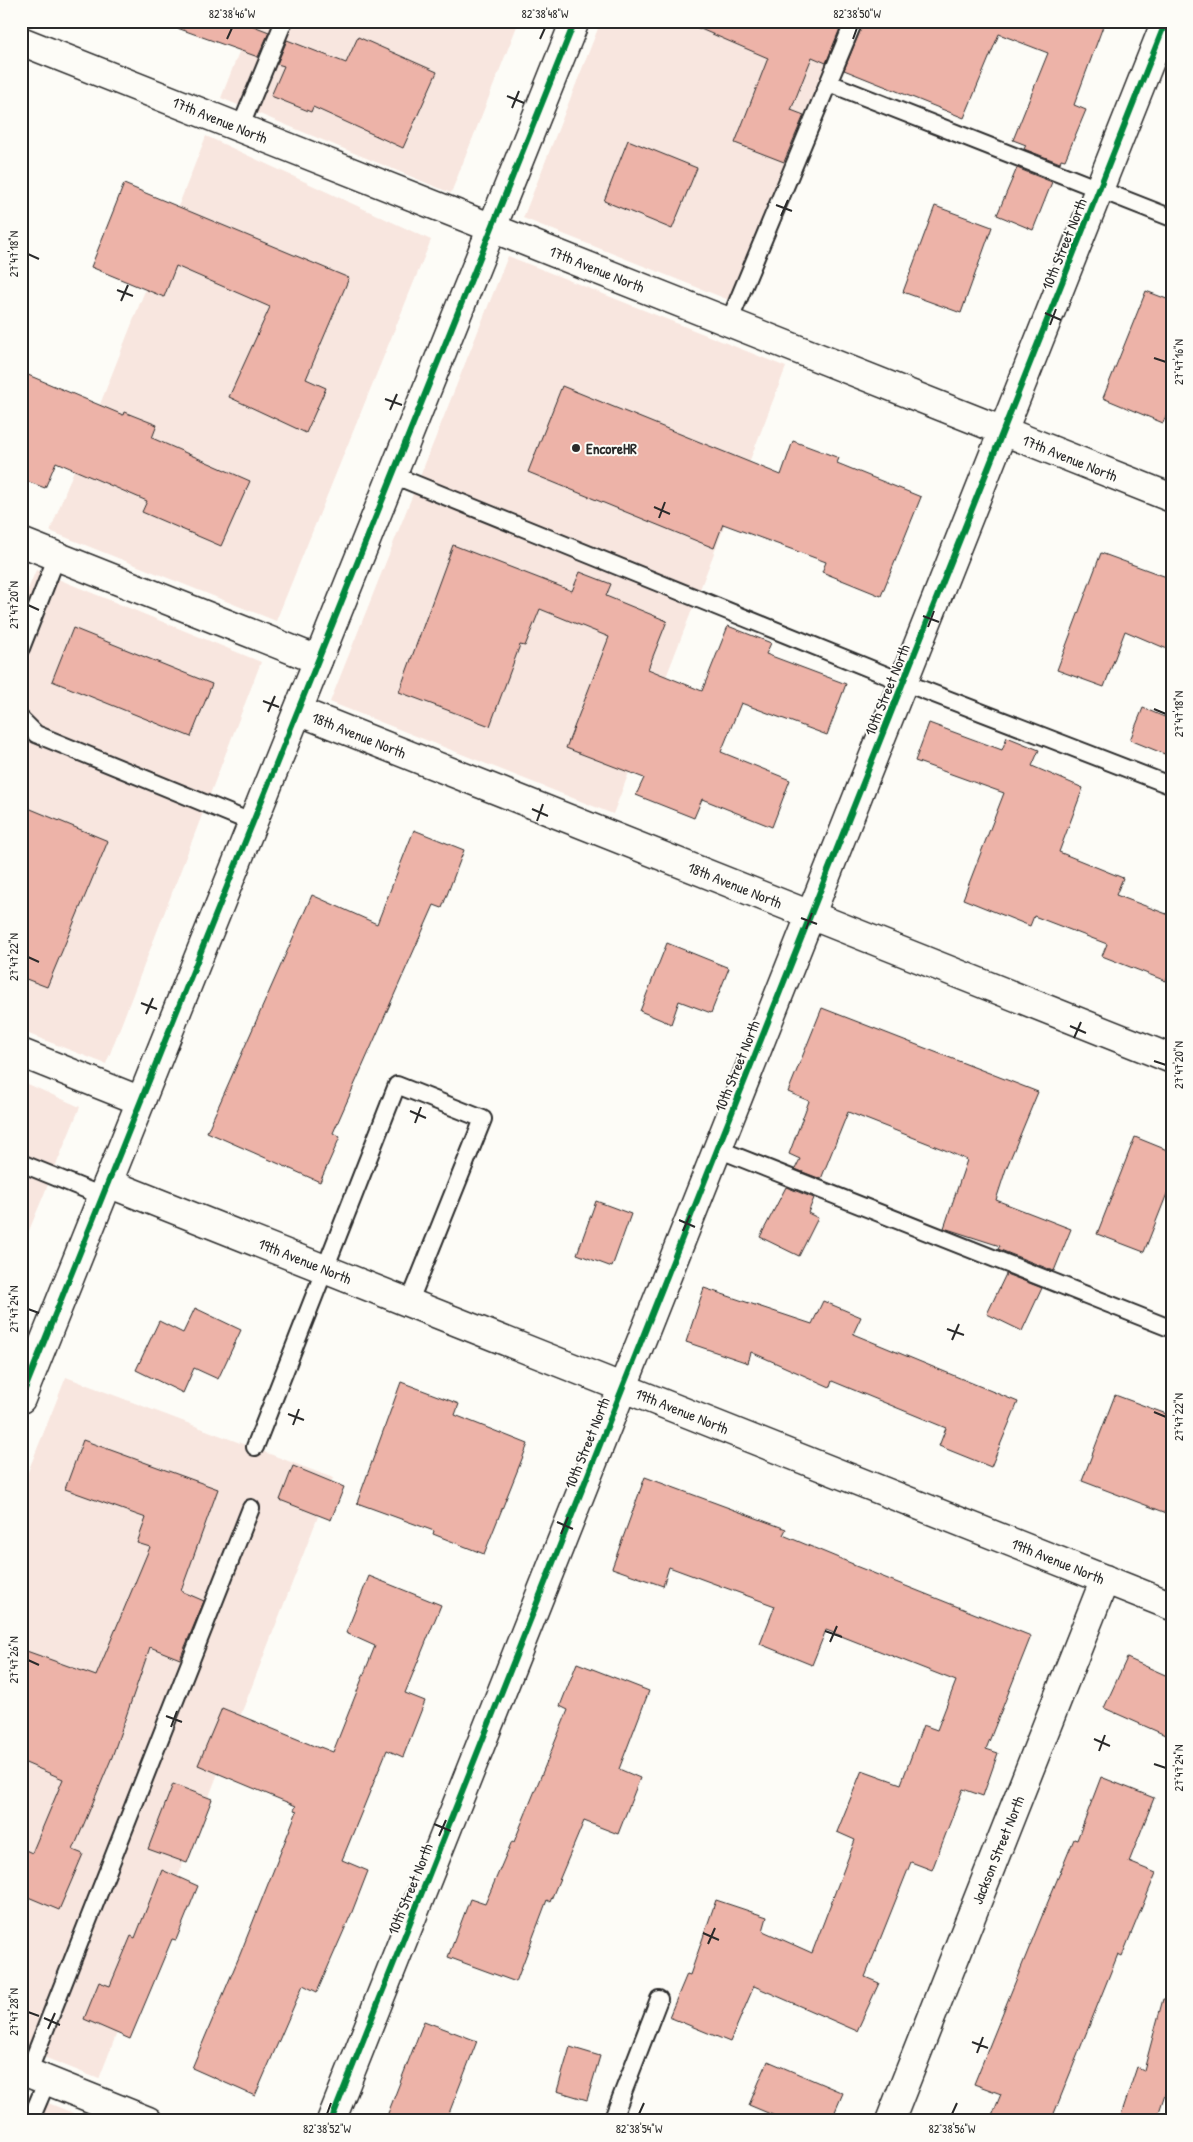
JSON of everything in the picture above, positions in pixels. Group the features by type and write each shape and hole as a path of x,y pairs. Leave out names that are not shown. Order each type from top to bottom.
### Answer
{"street":[{"path":"21,1399 576,21"},
{"name":"10th Street North","path":"331,2121 1166,21"},
{"name":"17th Avenue North","path":"21,40 1172,498"},
{"path":"21,542 318,660"},
{"name":"18th Avenue North","path":"298,711 1172,1058"},
{"path":"21,1054 141,1101"},
{"name":"19th Avenue North","path":"105,1190 325,1269 1172,1606"},
{"name":"Jackson Street North","path":"890,2121 1105,1579"},
{"path":"32,2075 148,2121"}],"lane":[{"path":"240,128 284,21"},
{"path":"729,322 854,21"},
{"path":"829,83 1172,218"},
{"path":"393,475 904,682 1172,786"},
{"path":"21,648 57,556"},
{"path":"21,719 36,734 253,822"},
{"path":"255,1447 397,1085 483,1119 410,1303"},
{"path":"718,1149 1172,1329"},
{"path":"21,1163 105,1190"},
{"path":"30,2121 32,2075 251,1508"},
{"path":"612,2121 649,2020 659,2000"}],"shaded area":[{"path":"251,21 519,21 451,193 221,98"},
{"path":"601,21 849,21 734,302 523,218"},
{"path":"206,136 431,240 276,621 50,531"},
{"path":"508,256 786,367 613,814 330,702"},
{"path":"36,570 261,662 106,1064 21,1031 21,606"},
{"path":"21,1081 80,1107 21,1250"},
{"path":"66,1377 333,1478 99,2079 21,2048 21,1489"},
{"path":"21,2092 83,2117 82,2121 21,2121"}],"building":[{"path":"169,21 241,21 269,32 258,57 169,25"},
{"path":"682,21 843,21 826,63 812,57 791,110 804,115 784,162 735,143 768,58"},
{"path":"864,21 1105,21 1074,105 1086,110 1065,160 1061,159 1060,163 1024,149 1026,145 1013,140 1048,53 999,34 964,118 844,70"},
{"path":"358,37 437,72 403,148 313,107 311,112 271,96 284,66 277,64 287,40 346,63"},
{"path":"628,140 697,168 672,229 604,201"},
{"path":"1017,168 1052,182 1033,230 997,215"},
{"path":"124,184 349,278 306,379 326,388 306,433 229,397 270,307 176,266 164,297 91,267"},
{"path":"935,206 992,227 961,313 903,292"},
{"path":"1146,291 1172,301 1172,401 1163,423 1103,398"},
{"path":"21,372 123,415 124,412 157,425 152,438 250,481 221,546 142,512 147,501 56,462 45,488 21,479"},
{"path":"562,386 781,475 793,441 839,458 837,463 921,497 881,596 822,572 826,562 723,524 714,548 528,472"},
{"path":"453,545 572,591 580,572 611,584 606,596 667,621 648,669 702,691 728,626 771,643 766,654 846,684 827,735 741,703 721,752 790,780 772,827 702,799 694,818 636,795 644,778 566,748 609,637 540,609 525,646 520,645 490,726 399,692"},
{"path":"1101,553 1172,579 1172,651 1125,631 1104,687 1057,670"},
{"path":"73,628 212,684 191,737 52,681"},
{"path":"1143,708 1172,720 1172,757 1130,740"},
{"path":"929,723 1002,750 1007,737 1039,750 1032,766 1083,788 1059,852 1123,878 1116,895 1172,916 1172,966 1166,981 1102,956 1107,944 1034,916 1030,926 963,899 1004,793 915,761"},
{"path":"21,805 108,841 47,987 21,977"},
{"path":"414,830 464,850 442,908 434,905 333,1133 340,1137 320,1182 207,1132 312,895 377,924"},
{"path":"667,943 729,968 711,1013 679,1001 671,1024 640,1011"},
{"path":"822,1008 1038,1092 1006,1169 996,1200 1071,1229 1054,1271 998,1249 1000,1246 944,1228 967,1160 945,1150 848,1112 821,1179 795,1169 800,1159 789,1154 809,1101 788,1092"},
{"path":"1135,1137 1172,1152 1172,1181 1144,1252 1097,1234"},
{"path":"786,1187 814,1198 808,1213 818,1218 799,1256 760,1237"},
{"path":"596,1201 631,1214 612,1267 577,1254"},
{"path":"1006,1274 1042,1288 1022,1331 987,1314"},
{"path":"704,1288 812,1324 823,1301 861,1317 853,1334 1018,1402 991,1467 939,1446 946,1428 832,1381 830,1387 751,1352 748,1363 686,1342"},
{"path":"195,1308 241,1330 218,1379 194,1368 183,1393 136,1370 159,1321 183,1333"},
{"path":"401,1382 459,1404 455,1415 528,1444 484,1554 433,1534 434,1531 357,1503"},
{"path":"1115,1395 1172,1416 1172,1515 1082,1481"},
{"path":"83,1440 218,1489 181,1591 204,1601 180,1659 150,1647 112,1757 73,1850 83,1854 59,1910 21,1894 21,1848 32,1853 63,1779 21,1761 21,1649 96,1676 150,1547 137,1543 146,1518 65,1489"},
{"path":"293,1466 344,1487 331,1520 280,1500"},
{"path":"645,1477 786,1529 783,1535 1031,1636 986,1749 998,1753 983,1796 963,1789 932,1870 911,1862 865,1977 879,1983 857,2031 754,1986 730,2042 669,2017 687,1974 690,1975 716,1900 767,1917 763,1931 812,1953 855,1840 837,1832 862,1770 901,1784 923,1725 937,1730 956,1681 826,1630 812,1665 760,1644 775,1606 669,1567 663,1586 612,1568"},
{"path":"369,1576 441,1605 405,1693 425,1701 403,1757 387,1750 342,1860 368,1871 352,1912 317,1992 303,1985 255,2096 192,2068 239,1957 297,1811 294,1810 296,1806 198,1765 222,1708 333,1752 375,1646 346,1633"},
{"path":"1127,1658 1172,1678 1172,1738 1104,1708"},
{"path":"577,1663 649,1691 619,1769 640,1778 618,1834 584,1821 550,1902 547,1900 516,1982 448,1957 470,1899 485,1904 512,1841 514,1842 568,1710 560,1706"},
{"path":"1101,1777 1154,1798 1129,1862 1156,1873 1122,1956 1118,1954 1051,2121 990,2121 1001,2094 974,2084 1074,1839 1077,1840"},
{"path":"173,1784 212,1799 187,1863 148,1849"},
{"path":"162,1870 198,1886 176,1940 172,1939 130,2039 84,2019 99,1982 110,1986 131,1936 135,1938"},
{"path":"1163,1999 1172,2000 1172,2073 1156,2121 1119,2121 1137,2067 1144,2070"},
{"path":"424,2021 477,2041 446,2121 385,2121"},
{"path":"570,2047 600,2056 587,2100 557,2091"},
{"path":"768,2061 843,2093 831,2121 787,2121 749,2105"}],"cycle path":[{"path":"21,1399 575,21"},
{"path":"331,2121 1166,21"}],"place":[{"name":"EncoreHR","path":"576,448"}]}
